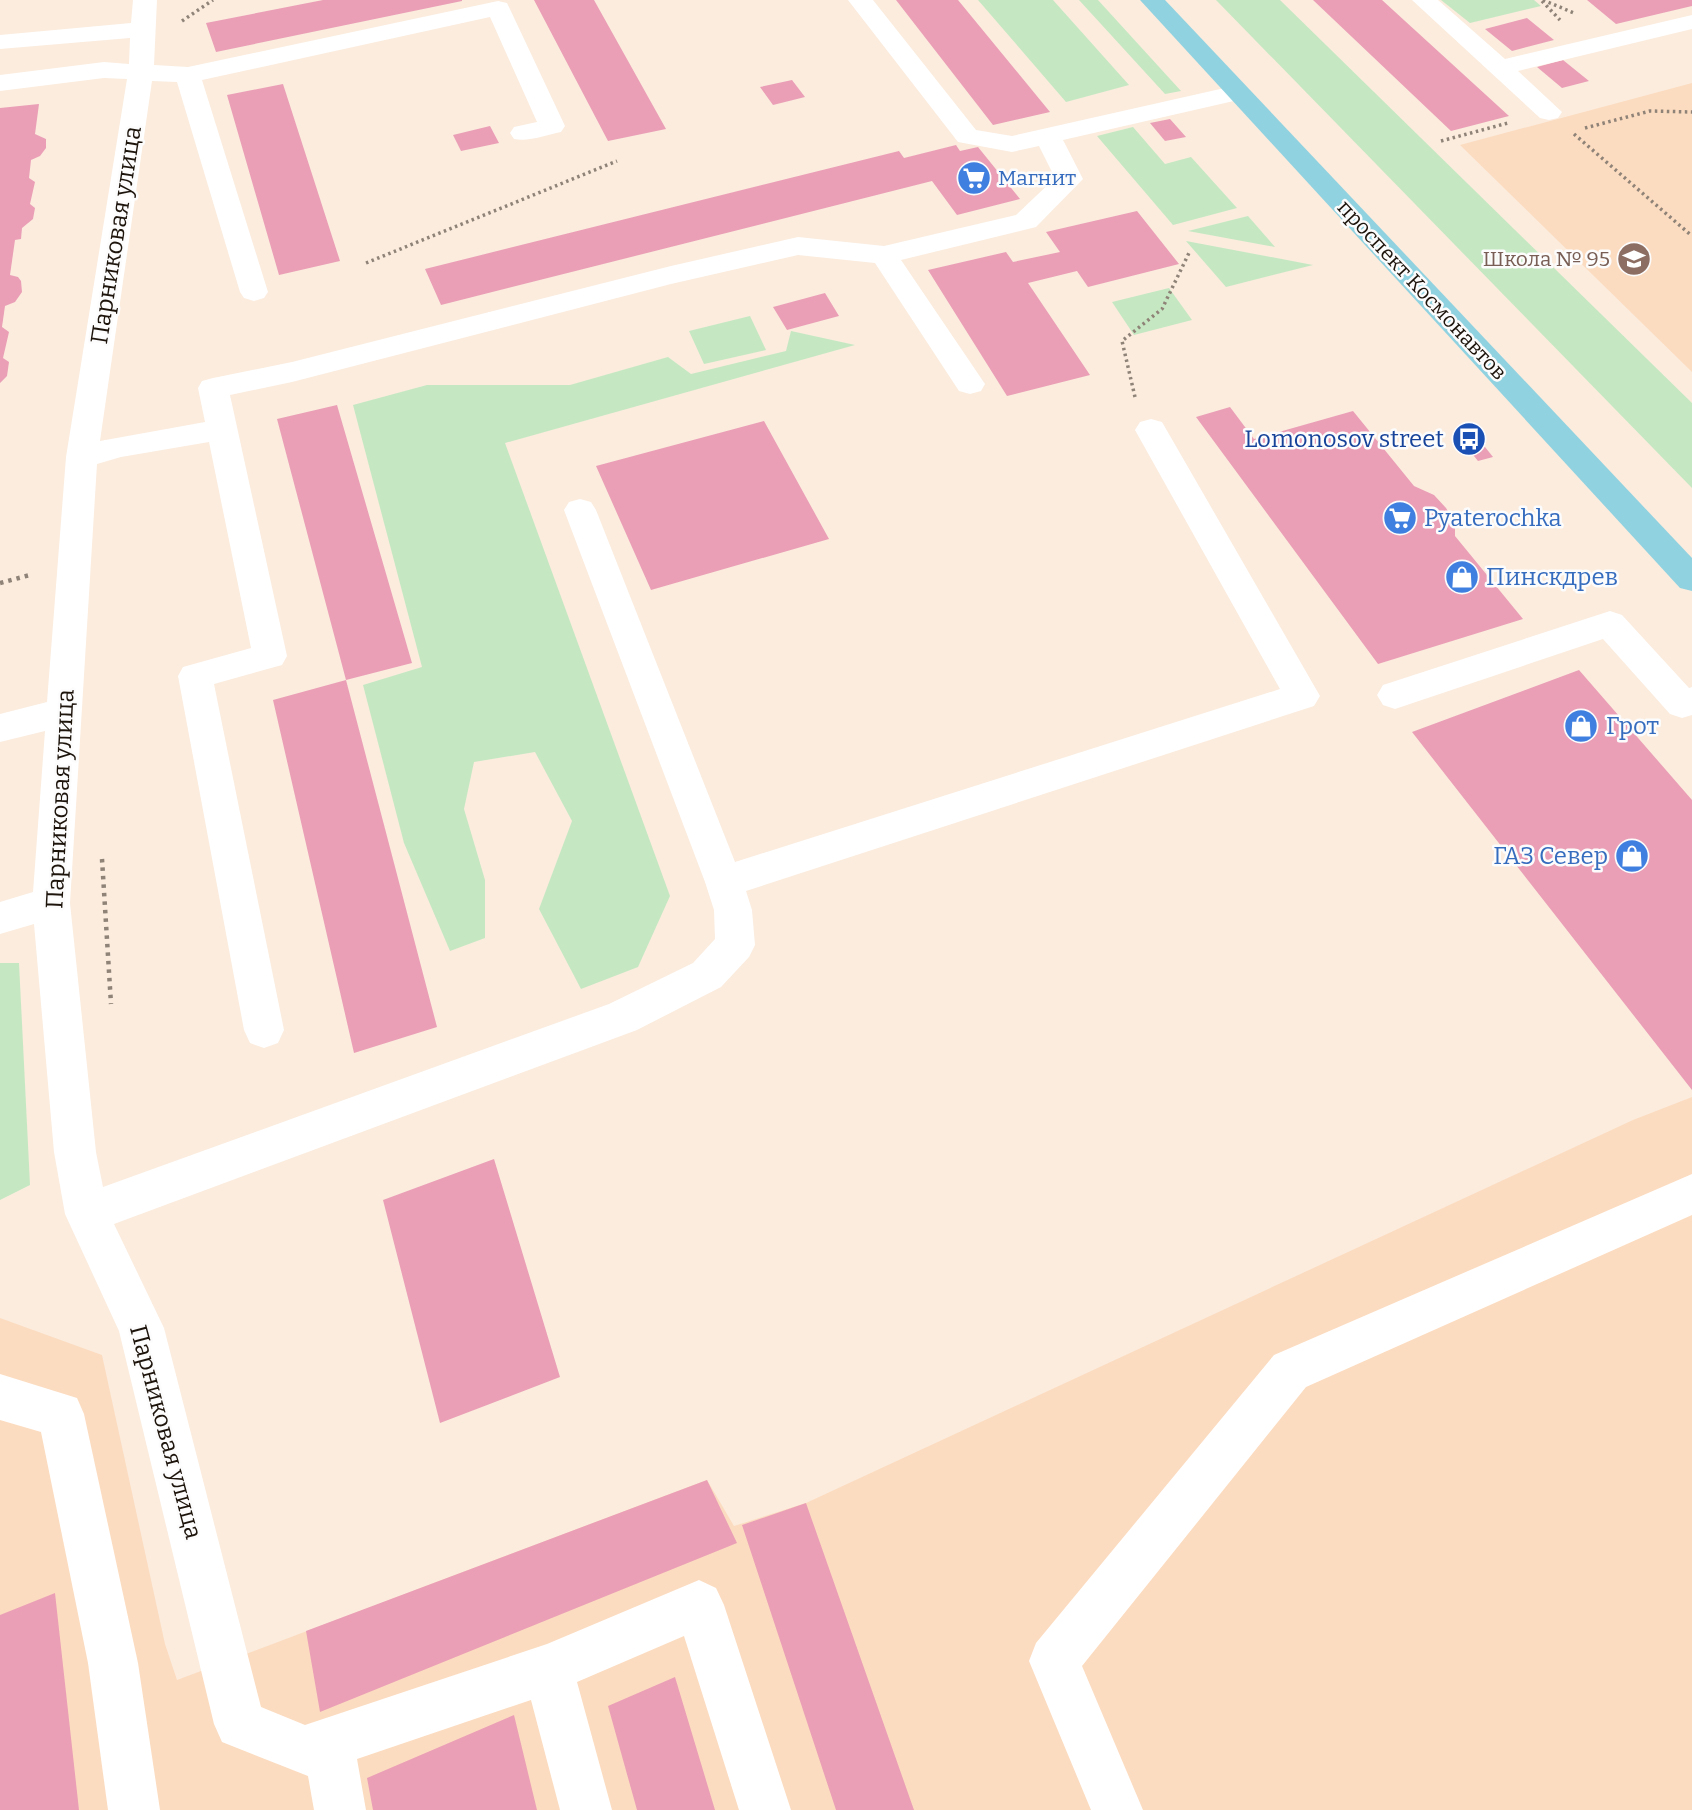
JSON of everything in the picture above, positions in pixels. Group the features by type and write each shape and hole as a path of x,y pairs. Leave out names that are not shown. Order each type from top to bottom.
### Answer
{"main road":[{"name":"проспект Космонавтов","path":"1155,1 1692,579"}],"street":[{"path":"860,0 967,136 1012,144 1238,93"},
{"path":"1424,0 1549,112"},
{"path":"0,83 104,70 188,75 498,8 552,126 523,133"},
{"path":"0,42 153,18"},
{"name":"Парниковая улица","path":"153,18 141,72 82,457 51,903 75,1152 87,1214 141,1328 240,1724 305,1751 328,1744"},
{"path":"1499,68 1692,22"},
{"path":"188,75 254,292"},
{"path":"264,1030 195,676 270,656 219,430 213,388 305,369 671,275 798,246 884,255 1027,221 1069,178 1047,136"},
{"path":"884,255 970,384"},
{"path":"724,882 1302,696 1151,429"},
{"path":"82,457 121,446 219,430"},
{"path":"87,1214 623,1017 707,975 736,945 733,910 724,882 580,510"},
{"path":"1395,695 1610,624 1682,704 1692,701"},
{"path":"0,728 65,712"},
{"path":"0,918 51,903"},
{"path":"1117,1810 1054,1661 1290,1371 1692,1194"},
{"path":"0,1397 61,1414 113,1663 134,1810"},
{"path":"340,1810 328,1744 548,1669 699,1605 765,1810"},
{"path":"548,1669 586,1810"}],"path":[{"path":"153,18 184,20 214,0"},
{"path":"1692,112 1650,111 1570,131 1692,236"},
{"path":"1441,141 1549,112"},
{"path":"366,263 617,161"},
{"path":"1683,229 1692,226"},
{"path":"1135,400 1122,341 1162,309 1189,253"},
{"path":"0,583 32,574"},
{"path":"102,848 111,1014"}],"shaded area":[{"name":"Школа № 95","path":"1692,83 1692,372 1460,145"},
{"path":"1692,1097 1692,1810 0,1810 0,1318 102,1355 165,1644 177,1680 707,1480 734,1526 806,1503 1633,1120"}],"green space":[{"path":"978,0 1053,0 1129,85 1066,102"},
{"path":"1079,0 1098,0 1181,91 1165,94"},
{"path":"1216,0 1280,0 1692,403 1692,488"},
{"path":"1441,0 1534,0 1541,6 1470,23"},
{"path":"1133,127 1165,164 1191,157 1237,208 1173,225 1097,136"},
{"path":"1248,216 1275,247 1188,231"},
{"path":"1186,241 1313,265 1226,287"},
{"path":"1169,288 1192,320 1134,335 1112,302"},
{"path":"750,316 766,350 704,364 689,331"},
{"path":"791,331 855,345 505,443 670,896 638,967 581,989 539,909 572,821 535,752 474,762 464,809 485,880 485,938 450,951 404,843 363,685 422,667 353,405 427,385 570,385 668,357 691,374 786,351"},
{"path":"0,963 19,963 30,1185 0,1200"}],"building":[{"path":"323,0 462,1 216,52 206,23"},
{"path":"534,0 594,0 666,129 608,141"},
{"path":"896,0 958,0 1050,112 993,125"},
{"path":"1313,0 1382,0 1509,116 1451,131"},
{"path":"1587,0 1692,0 1692,6 1616,24"},
{"path":"1527,18 1554,40 1512,51 1485,29"},
{"path":"1563,60 1589,81 1562,88 1537,67"},
{"path":"792,80 805,97 773,105 760,87"},
{"path":"283,84 340,261 279,275 227,95"},
{"path":"39,104 35,134 46,139 46,148 40,156 31,160 29,178 35,182 30,204 35,208 33,219 22,228 21,239 15,240 10,275 21,281 22,292 15,302 5,306 2,327 9,332 3,358 9,362 7,376 0,383 0,108"},
{"path":"1170,119 1186,137 1165,141 1150,123"},
{"path":"490,126 499,143 461,151 453,135"},
{"path":"956,145 960,151 978,147 1020,199 957,215 932,181 441,305 425,269 899,151 904,158"},
{"path":"1137,211 1179,264 1088,287 1077,271 1028,283 1090,375 1007,396 928,270 1006,252 1013,262 1060,252 1046,232"},
{"path":"825,293 839,316 787,330 773,307"},
{"path":"337,405 412,663 346,680 277,419"},
{"path":"1230,407 1254,439 1353,411 1414,486 1434,495 1446,508 1455,523 1455,536 1523,619 1378,664 1196,417"},
{"path":"764,421 829,539 651,590 596,466"},
{"path":"1473,432 1493,457 1478,461 1458,436"},
{"path":"1579,670 1692,800 1692,1090 1412,732"},
{"path":"346,680 437,1027 354,1053 273,700"},
{"path":"494,1159 560,1377 440,1423 383,1200"},
{"path":"707,1480 737,1543 320,1712 306,1631"},
{"path":"806,1503 914,1810 836,1810 742,1525"},
{"path":"55,1593 79,1810 0,1810 0,1615"},
{"path":"675,1677 715,1810 637,1810 608,1706"},
{"path":"514,1715 537,1810 373,1810 367,1778"}],"place":[{"name":"Магнит","path":"974,178"},
{"name":"Школа № 95","path":"1634,259"},
{"name":"Lomonosov street","path":"1469,439"},
{"name":"Pyaterochka","path":"1400,518"},
{"name":"Пинскдрев","path":"1462,577"},
{"name":"Грот","path":"1581,726"},
{"name":"ГАЗ Север","path":"1632,856"}]}
